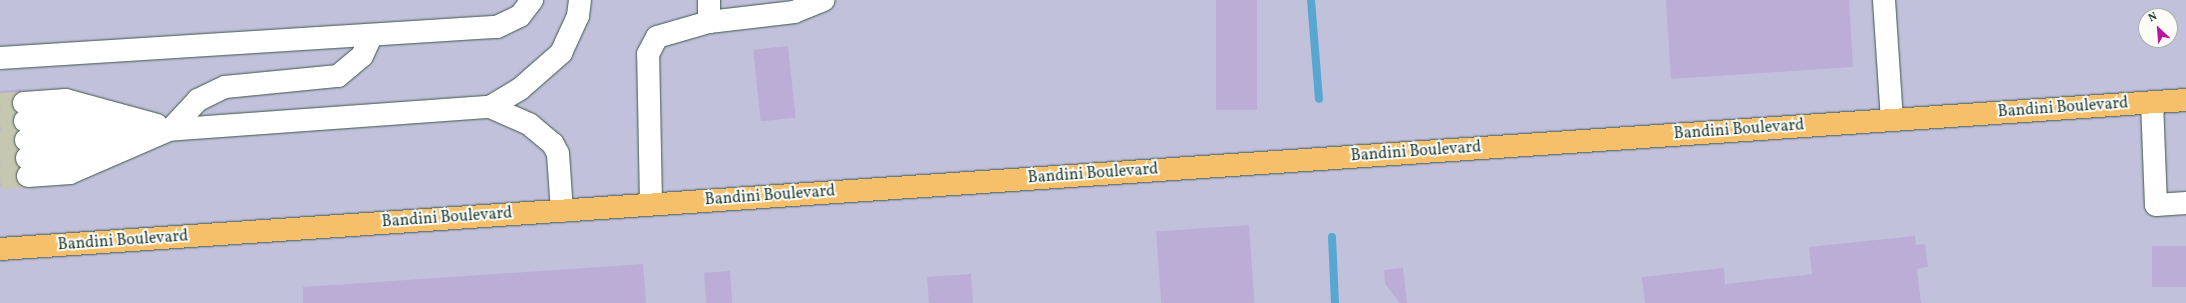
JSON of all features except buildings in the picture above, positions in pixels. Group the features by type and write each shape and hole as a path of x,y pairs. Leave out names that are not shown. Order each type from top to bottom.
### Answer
{"main road":[{"name":"Bandini Boulevard","path":"0,249 2186,100"}],"street":[{"path":"0,58 497,27 520,16 532,0"},
{"path":"490,107 526,84 561,53 578,16 580,0"},
{"path":"709,22 710,0"},
{"path":"651,204 648,54 658,37 709,22 794,12 824,0"},
{"path":"1884,0 1892,119"},
{"path":"26,140 70,173 171,129 198,100 225,87 338,76 362,56 372,35"},
{"path":"26,140 66,100 171,129"},
{"path":"2152,102 2156,205 2186,203"},
{"path":"26,140 490,107 529,124 553,144 558,154 562,211"}],"shaded area":[{"path":"0,0 2186,0 2186,303 0,303"}],"waterway":[{"path":"1311,0 1319,99"},
{"path":"1332,237 1335,303"}],"tunnel":[{"path":"0,104 24,103"},
{"path":"0,123 25,121"},
{"path":"0,141 26,140"},
{"path":"0,159 27,158"},
{"path":"0,178 28,176"}]}
